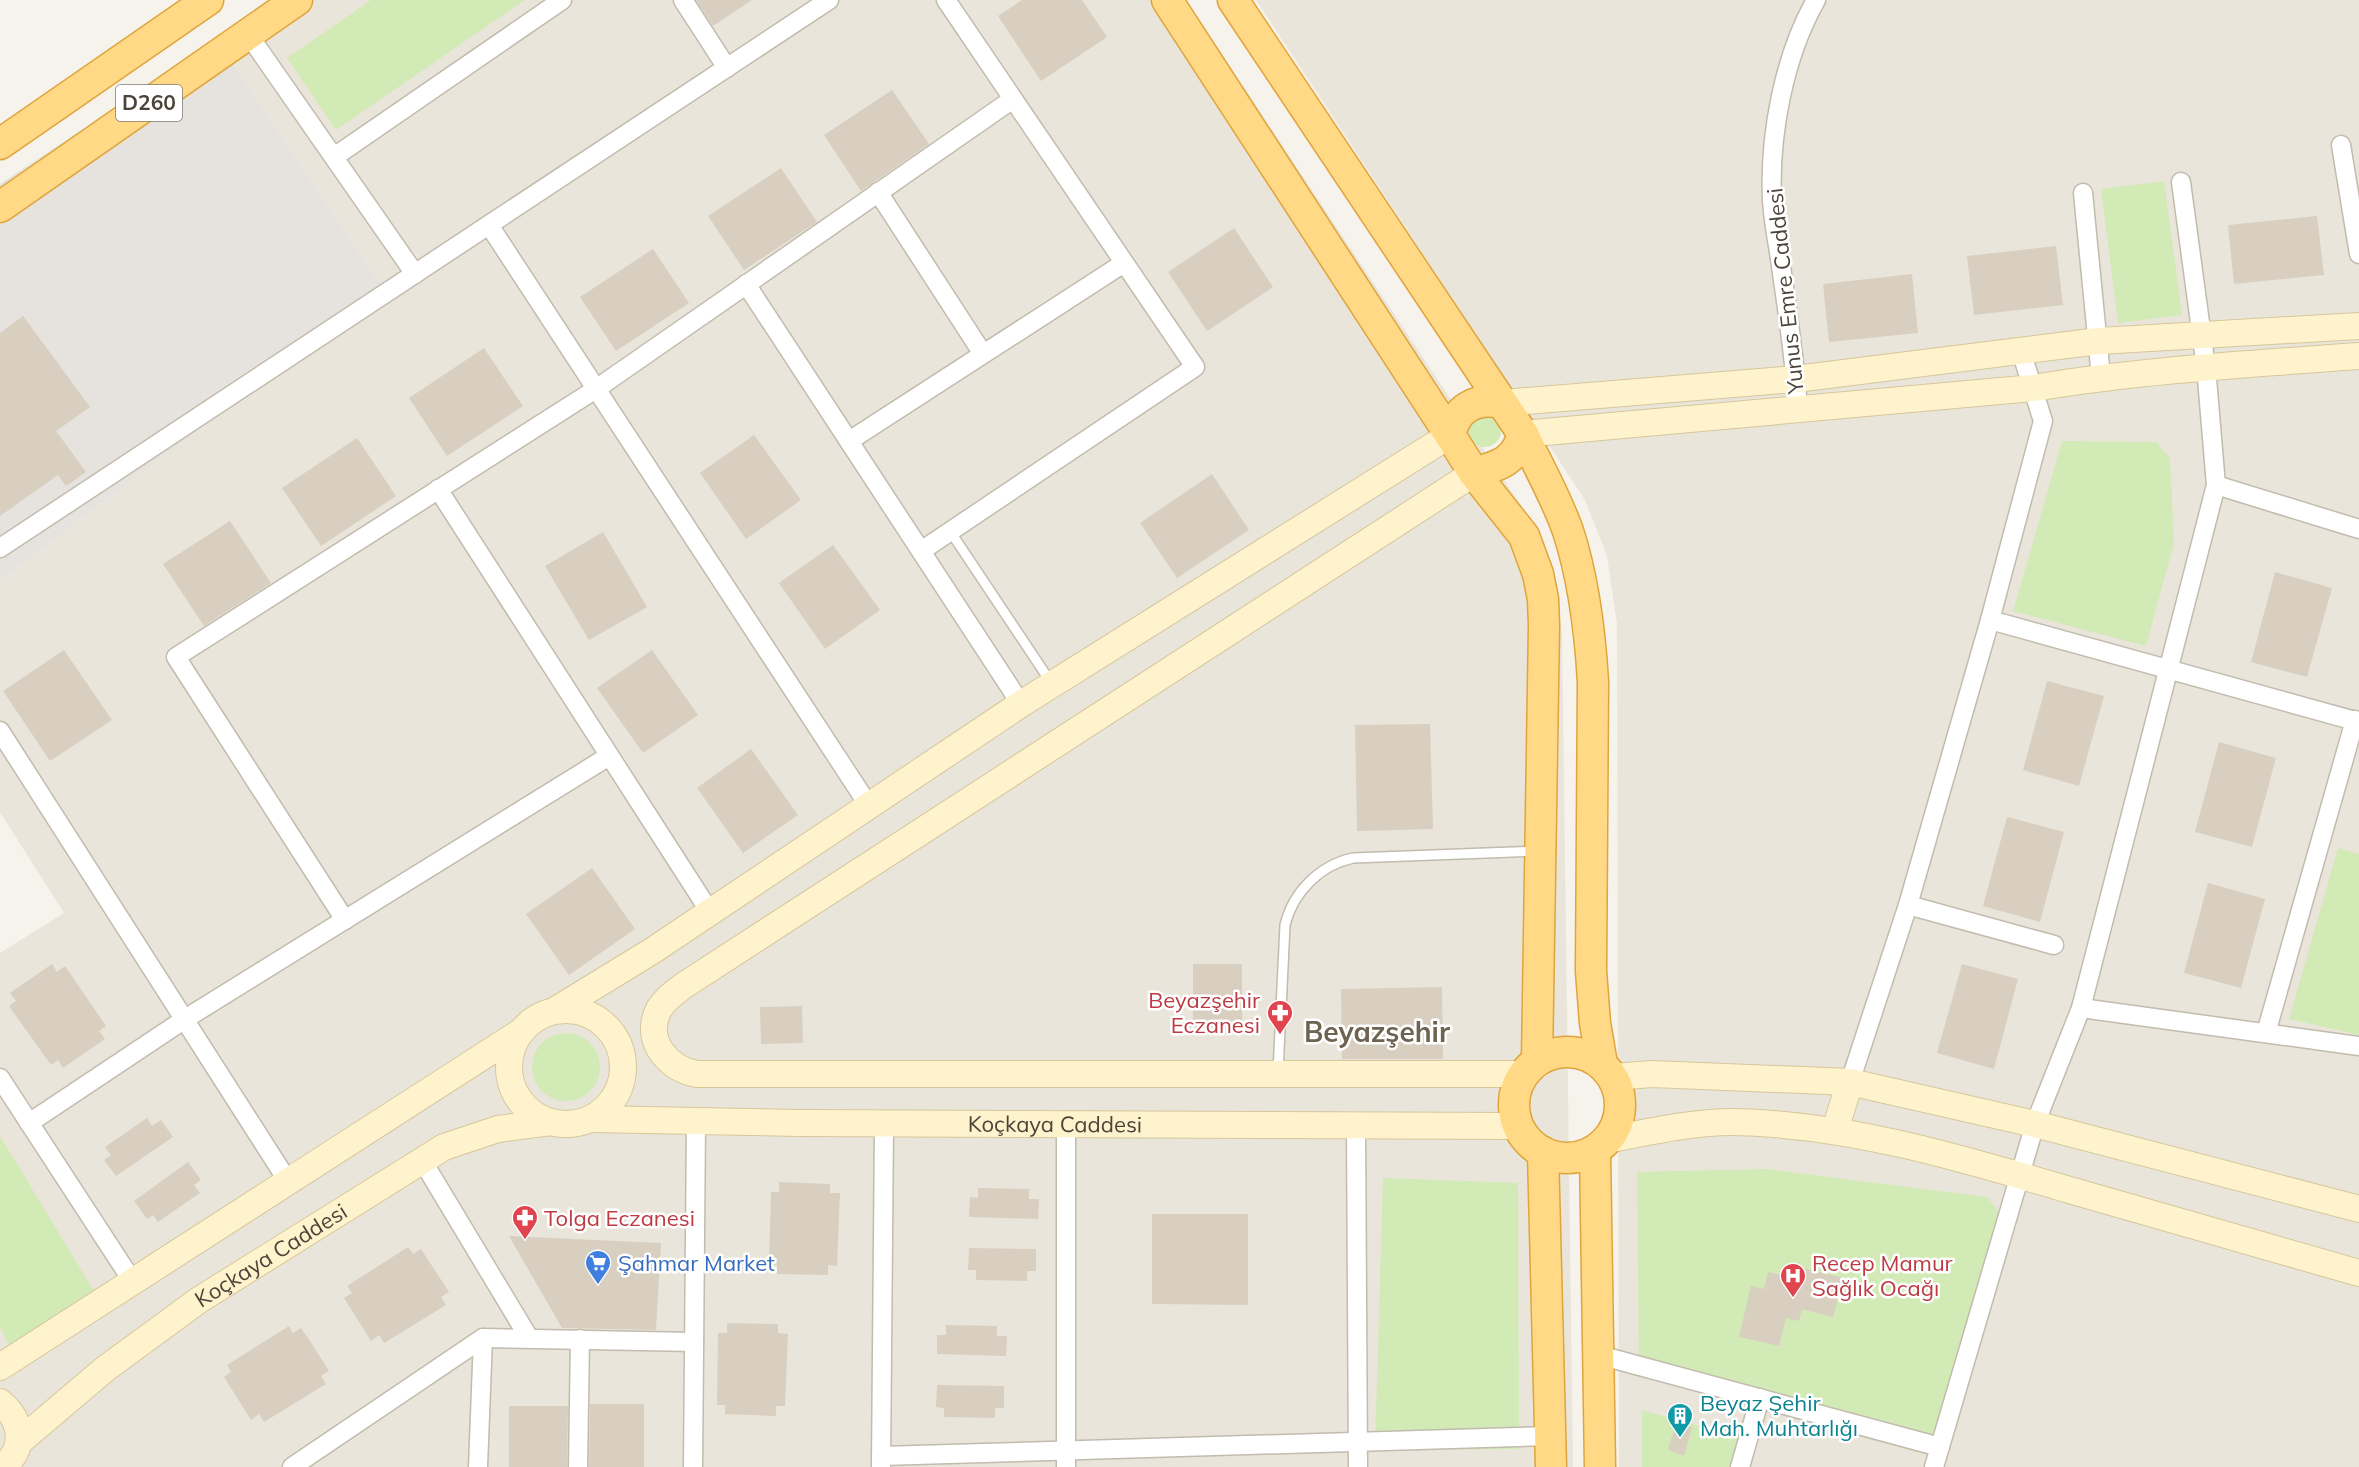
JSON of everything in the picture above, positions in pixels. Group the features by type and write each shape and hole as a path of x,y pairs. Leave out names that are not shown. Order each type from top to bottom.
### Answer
{"highway":[{"name":"D260","path":"0,144 208,0"},
{"name":"D260","path":"0,207 297,0"},
{"path":"1167,0 1474,473 1524,536 1538,573 1543,599 1544,624 1540,850 1531,1067"},
{"path":"1233,0 1523,434 1547,482 1567,530 1582,584 1593,682 1591,971 1595,1023 1607,1071 1619,1093 1620,1110 1616,1126 1601,1145 1579,1157 1561,1158 1543,1152 1528,1141 1518,1126 1514,1108 1516,1090 1531,1067 1554,1054 1571,1052 1587,1056 1607,1071"},
{"path":"1450,435 1459,414 1468,406 1479,401 1491,400 1503,403"},
{"path":"1474,473 1505,463 1514,456 1523,434"},
{"path":"1600,1467 1601,1145"},
{"path":"1543,1152 1551,1467"}],"main road":[{"path":"1503,403 1796,379 2099,341 2359,327"},
{"path":"1523,434 2034,388 2101,377 2206,367 2359,356"},
{"path":"0,1367 289,1183 519,1033 541,1016 554,1011 710,912 1052,684 1450,435"},
{"path":"1474,473 683,987 666,1000 656,1020 656,1041 660,1051 675,1067 697,1074 1278,1074 1531,1067"},
{"path":"519,1033 509,1059 512,1086 527,1109 551,1122 578,1123 591,1119 608,1106 619,1089 623,1076 621,1053 614,1036 594,1017 568,1010 554,1011"},
{"path":"621,1053 660,1051"},
{"path":"1607,1071 1850,1082 2035,1124 2359,1209"},
{"path":"1835,1130 1850,1082"},
{"name":"Koçkaya Caddesi","path":"591,1119 884,1124 1518,1126"},
{"name":"Koçkaya Caddesi","path":"14,1457 105,1369 199,1300 422,1160 444,1147 470,1137 498,1129 551,1122"},
{"path":"1601,1145 1706,1124 1732,1122 1835,1130 2018,1175 2359,1273"},
{"path":"0,1402 16,1419 19,1430 14,1457"}],"street":[{"path":"334,157 562,0"},
{"path":"683,0 727,68"},
{"path":"0,548 830,0"},
{"path":"921,551 1195,367 946,0"},
{"name":"Yunus Emre Caddesi","path":"1798,409 1772,199 1783,85 1797,38 1816,0"},
{"path":"248,34 415,274"},
{"path":"345,920 176,657 596,389 1013,99"},
{"path":"2341,145 2359,254"},
{"path":"1934,1467 2018,1175 2035,1124 2081,1008 2216,485 2203,336 2181,182"},
{"path":"878,192 983,354"},
{"path":"2083,193 2101,377"},
{"path":"489,225 869,806"},
{"path":"849,441 1124,262"},
{"path":"746,284 1021,704"},
{"path":"1850,1082 1908,905 1990,620 2043,421 2020,351"},
{"path":"2216,485 2359,529"},
{"path":"438,489 710,912"},
{"path":"1990,620 2357,721 2266,1033"},
{"path":"0,731 289,1183"},
{"path":"29,1123 184,1019 609,756"},
{"path":"1908,905 2054,945"},
{"path":"2081,1008 2359,1046"},
{"path":"0,1078 133,1282"},
{"path":"693,1467 696,1122"},
{"path":"884,1124 881,1462 1066,1459 1358,1442 1551,1436"},
{"path":"1066,1125 1066,1459"},
{"path":"1356,1126 1358,1467"},
{"path":"422,1160 529,1338"},
{"path":"292,1467 483,1338 694,1342"},
{"path":"478,1467 483,1338"},
{"path":"578,1467 580,1339"},
{"path":"1599,1355 1940,1447"},
{"path":"1740,1467 1760,1398"}],"lane":[{"path":"950,531 1052,684"},
{"path":"1278,1074 1285,925 1290,909 1318,874 1341,861 1353,858 1540,850"}],"shaded area":[{"path":"273,0 1186,0 1520,504 1532,526 1552,577 1562,635 1573,1467 0,1467 0,953 64,913 0,812 0,581 384,289 217,40"},
{"path":"1256,0 2359,0 2359,1467 1619,1467 1617,624 1607,556 1585,500"},
{"path":"217,40 384,289 0,581 0,184"}],"green space":[{"path":"371,0 525,0 336,130 287,58"},
{"path":"2164,181 2182,315 2118,323 2101,189"},
{"path":"1485,415 1497,419 1501,431 1497,443 1485,447 1473,443 1469,431 1473,419"},
{"path":"2062,441 2156,442 2170,458 2174,543 2146,646 2013,611"},
{"path":"2338,848 2359,854 2359,1035 2289,1019"},
{"path":"559,1033 573,1033 585,1038 595,1048 600,1067 595,1086 585,1096 573,1101 559,1101 547,1096 537,1086 532,1074 532,1060 537,1048 547,1038"},
{"path":"0,1136 103,1306 17,1361 0,1327"},
{"path":"1766,1169 1987,1197 2000,1213 1928,1455 1639,1375 1637,1172"},
{"path":"1383,1178 1518,1183 1519,1449 1375,1450"},
{"path":"1642,1410 1753,1441 1745,1467 1642,1467"}],"building":[{"path":"696,0 752,0 713,26"},
{"path":"1022,0 1082,0 1107,37 1041,81 998,16"},
{"path":"892,90 929,144 861,191 824,135"},
{"path":"781,168 817,222 744,270 708,216"},
{"path":"2317,216 2324,275 2234,284 2228,225"},
{"path":"1234,228 1273,287 1207,331 1168,272"},
{"path":"2056,246 2063,305 1974,315 1967,256"},
{"path":"653,249 689,303 616,351 580,297"},
{"path":"1912,274 1918,333 1829,342 1823,284"},
{"path":"23,316 90,407 56,431 86,472 66,486 58,475 0,516 0,333"},
{"path":"484,348 523,406 447,456 409,398"},
{"path":"754,435 801,500 746,539 700,473"},
{"path":"357,438 396,496 321,546 282,488"},
{"path":"1212,474 1249,530 1177,578 1140,523"},
{"path":"230,521 271,583 204,626 163,564"},
{"path":"603,532 647,607 589,640 545,566"},
{"path":"833,545 880,610 825,649 779,583"},
{"path":"2275,572 2332,588 2307,677 2251,662"},
{"path":"64,650 112,720 50,761 3,691"},
{"path":"652,650 698,715 643,753 597,688"},
{"path":"2047,681 2104,696 2079,786 2023,770"},
{"path":"1430,724 1433,829 1357,831 1355,725"},
{"path":"2219,742 2276,758 2252,847 2195,832"},
{"path":"751,749 798,815 743,853 697,788"},
{"path":"2007,817 2064,832 2040,922 1983,906"},
{"path":"592,868 635,929 569,975 526,914"},
{"path":"2208,883 2265,899 2241,988 2184,973"},
{"path":"52,964 57,972 65,966 106,1026 99,1031 105,1039 63,1068 58,1060 51,1065 9,1006 16,1001 10,993"},
{"path":"1193,964 1242,964 1242,1027 1193,1027"},
{"path":"1962,964 2018,979 1994,1069 1937,1053"},
{"path":"1442,987 1443,1059 1342,1059 1341,989"},
{"path":"802,1006 803,1043 761,1044 760,1007"},
{"path":"147,1118 152,1126 161,1120 173,1137 116,1176 104,1160 111,1155 105,1147"},
{"path":"188,1162 201,1180 194,1185 200,1193 158,1222 153,1215 147,1219 134,1201"},
{"path":"779,1182 830,1184 830,1193 840,1193 837,1266 828,1265 828,1275 777,1274 777,1265 769,1265 771,1192 779,1192"},
{"path":"978,1188 1029,1189 1029,1199 1039,1199 1038,1219 969,1217 970,1197 978,1198"},
{"path":"1152,1214 1248,1214 1248,1305 1152,1304"},
{"name":"Şahmar Market","path":"509,1236 661,1243 656,1330 562,1328"},
{"path":"408,1247 413,1254 421,1249 449,1292 441,1297 446,1305 384,1343 379,1335 371,1341 344,1298 352,1293 347,1286"},
{"path":"969,1248 1036,1249 1036,1271 1027,1271 1027,1281 976,1280 976,1270 968,1270"},
{"name":"Recep Mamur Sağlık Ocağı","path":"1791,1265 1843,1278 1833,1317 1802,1309 1799,1321 1786,1318 1779,1346 1739,1337 1751,1286 1764,1289 1768,1272 1787,1276"},
{"path":"727,1323 778,1324 778,1333 788,1334 785,1406 776,1406 776,1416 725,1414 725,1405 717,1405 718,1333 727,1333"},
{"path":"946,1325 997,1326 997,1336 1007,1336 1006,1356 937,1354 937,1335 946,1335"},
{"path":"289,1326 293,1333 301,1328 310,1341 329,1371 321,1376 326,1384 264,1422 259,1414 251,1420 224,1377 231,1372 227,1365"},
{"path":"937,1385 1004,1386 1004,1408 995,1408 995,1418 944,1417 944,1408 936,1407"},
{"path":"590,1404 644,1404 644,1467 589,1467"},
{"path":"509,1406 568,1406 567,1467 509,1467"},
{"name":"Beyaz Şehir Mah. Muhtarlığı","path":"1676,1422 1692,1427 1684,1456 1668,1450"}],"place":[{"name":"Beyazşehir Eczanesi","path":"1280,1036"},
{"name":"Tolga Eczanesi","path":"525,1241"},
{"name":"Şahmar Market","path":"598,1286"},
{"name":"Recep Mamur Sağlık Ocağı","path":"1793,1299"},
{"name":"Beyaz Şehir Mah. Muhtarlığı","path":"1680,1439"}],"district":[{"name":"Beyazşehir","path":"1377,1032"}]}
